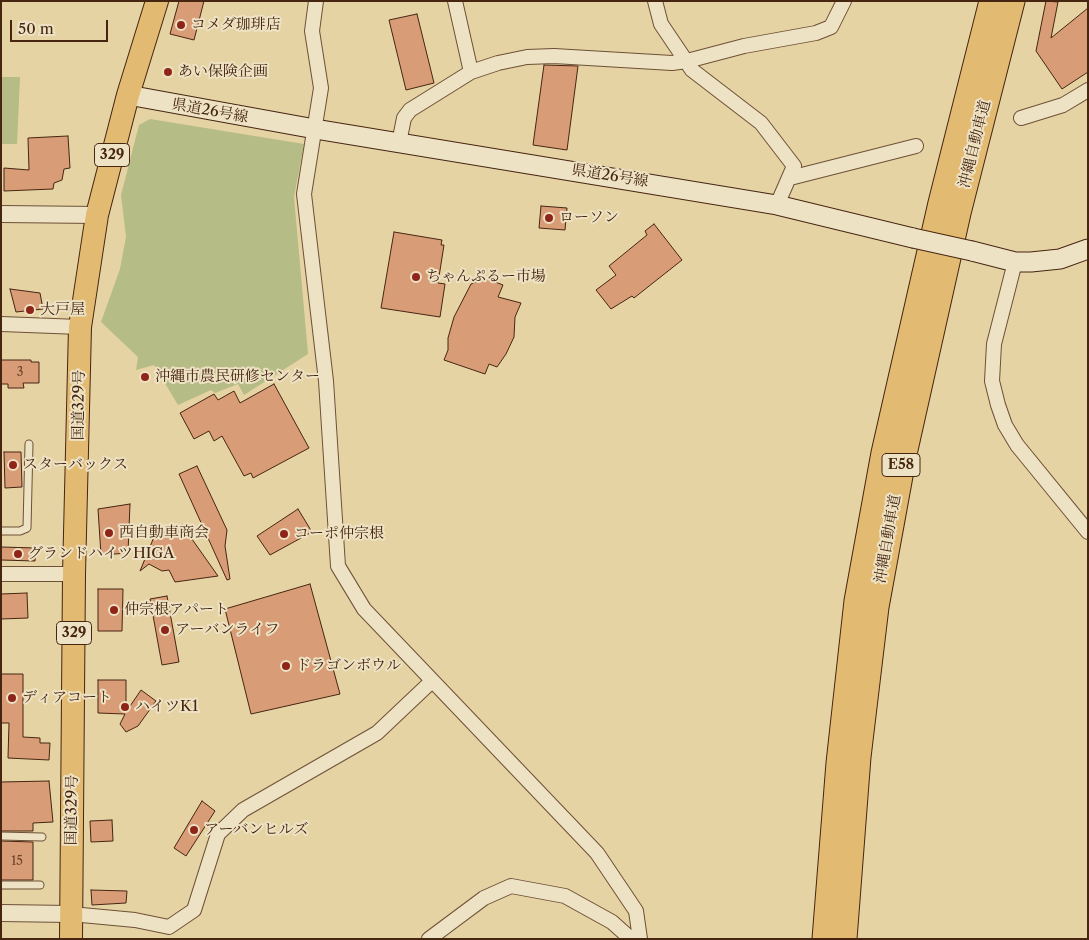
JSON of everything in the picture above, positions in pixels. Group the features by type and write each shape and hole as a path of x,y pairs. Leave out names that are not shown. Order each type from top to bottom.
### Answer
{"highway":[{"name":"国道329号","path":"71,939 74,574 80,327 97,215 128,95 157,1"},
{"name":"沖縄自動車道","path":"825,939 842,734 857,601 870,527 884,453 938,212 992,1"},
{"name":"沖縄自動車道","path":"844,939 862,720 876,607 902,463 958,213 1012,1"}],"main road":[{"name":"県道26号線","path":"128,95 314,129 777,205 1015,262 1041,262 1060,259 1088,249"}],"street":[{"path":"316,1 312,31 321,88 304,194 326,381 338,566 364,609 597,853 636,911 640,939"},
{"path":"456,1 471,72"},
{"path":"655,1 661,24 692,70 761,123 794,166 777,205"},
{"path":"399,143 404,118 410,110 471,72 527,57 554,56 672,63 687,61 744,46 816,32 831,27 839,15 844,1"},
{"path":"1021,118 1063,105 1088,90"},
{"path":"790,178 916,146"},
{"path":"1,214 97,215"},
{"path":"1015,262 994,344 992,381 998,405 1005,425 1017,445 1088,532"},
{"path":"1,324 80,327"},
{"path":"1,574 74,574"},
{"path":"1,914 71,914 135,920 169,927 194,910 218,834 243,810 377,733 432,681"},
{"path":"429,939 484,898 511,886 565,896 612,922 632,939"}],"lane":[{"path":"1,531 20,531 27,528 29,444"},
{"path":"1,836 42,837"},
{"path":"1,885 40,885"}],"green space":[{"path":"1,77 20,77 17,144 1,144"},
{"path":"150,119 304,144 294,197 308,354 244,395 238,384 215,393 211,390 178,405 154,365 136,370 138,357 101,322 120,269 126,237 121,195 139,125"}],"building":[{"path":"179,1 204,1 194,40 170,34"},
{"path":"1046,1 1058,2 1051,38 1088,8 1088,72 1062,89 1036,51"},
{"path":"417,14 434,83 406,90 389,20"},
{"path":"544,65 578,66 567,150 533,145"},
{"path":"68,136 70,168 64,169 62,180 54,183 53,189 4,191 4,168 29,170 28,138"},
{"path":"541,206 567,208 565,230 539,228"},
{"path":"654,224 682,260 634,298 632,296 611,309 596,290 616,275 609,266 647,235 645,231"},
{"path":"394,232 442,240 441,245 444,245 438,283 445,284 440,317 381,308"},
{"path":"485,278 503,285 498,297 521,303 515,317 514,337 506,354 497,367 489,364 485,374 444,360 448,350 448,338 454,317 471,284"},
{"path":"10,289 40,293 43,309 16,312"},
{"path":"1,360 31,360 31,362 39,362 39,383 23,383 24,388 8,388 8,384 1,384"},
{"path":"274,384 309,448 253,478 251,473 244,476 222,436 214,441 209,431 194,439 180,413 214,394 218,400 234,391 240,403"},
{"path":"4,452 21,452 22,487 5,488"},
{"path":"197,466 227,530 225,546 230,579 227,580 179,474"},
{"path":"130,504 128,553 101,555 98,509"},
{"name":"コーポ仲宗根","path":"298,509 312,532 270,555 257,536"},
{"path":"182,525 218,576 175,582 169,570 162,571 149,564 140,571 154,537"},
{"name":"グランドハイツHIGA","path":"1,547 36,548 35,561 1,560"},
{"name":"ドラゴンボウル","path":"310,584 340,694 251,714 225,609"},
{"name":"仲宗根アパート","path":"98,589 123,589 122,631 98,631"},
{"path":"27,593 28,618 1,619 1,594"},
{"name":"アーバンライフ","path":"167,596 179,662 162,665 150,599"},
{"path":"1,674 23,674 23,737 40,738 40,743 50,743 49,760 8,758 9,723 1,723"},
{"name":"ハイツK1","path":"98,680 126,680 126,712 141,690 156,701 138,726 126,732 120,724 125,714 98,713"},
{"path":"49,781 53,822 33,823 33,831 1,831 1,782"},
{"name":"アーバンヒルズ","path":"202,801 215,811 186,856 174,848"},
{"path":"112,820 113,841 91,842 90,821"},
{"path":"1,841 33,842 33,880 1,880"},
{"path":"91,890 127,891 126,903 92,905"}],"place":[{"name":"コメダ珈琲店","path":"181,25"},
{"name":"あい保険企画","path":"168,72"},
{"name":"ローソン","path":"549,218"},
{"name":"ちゃんぷるー市場","path":"416,277"},
{"name":"大戸屋","path":"30,310"},
{"name":"沖縄市農民研修センター","path":"145,377"},
{"name":"スターバックス","path":"13,465"},
{"name":"西自動車商会","path":"109,533"},
{"name":"コーポ仲宗根","path":"284,534"},
{"name":"グランドハイツHIGA","path":"18,554"},
{"name":"仲宗根アパート","path":"114,610"},
{"name":"アーバンライフ","path":"165,630"},
{"name":"ドラゴンボウル","path":"286,666"},
{"name":"ディアコート","path":"12,698"},
{"name":"ハイツK1","path":"125,707"},
{"name":"アーバンヒルズ","path":"194,830"}]}
